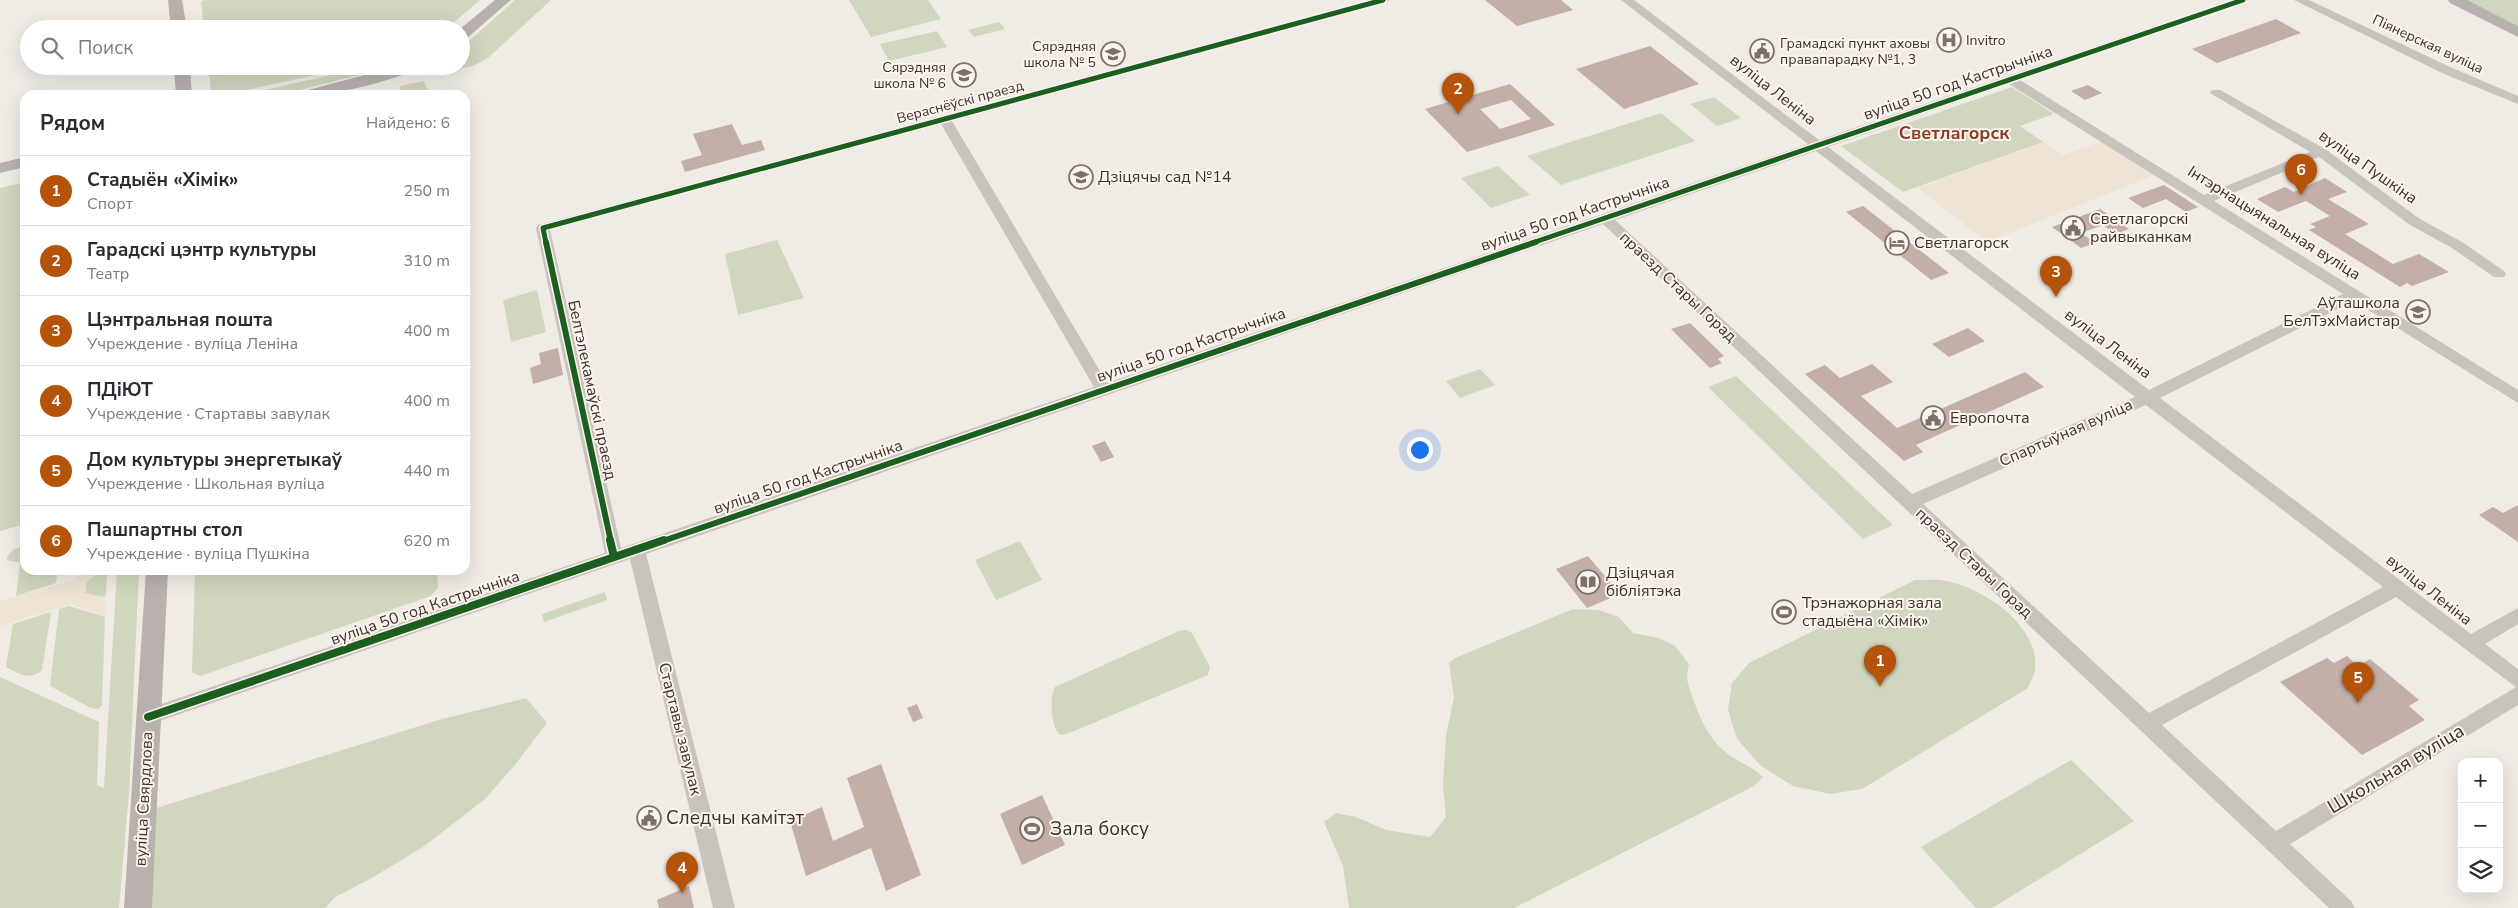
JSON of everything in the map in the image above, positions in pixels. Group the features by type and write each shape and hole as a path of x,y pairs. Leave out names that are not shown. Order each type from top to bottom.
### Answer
{"main road":[{"path":"175,0 178,20"},
{"path":"470,28 504,0"},
{"path":"2455,0 2518,32"},
{"path":"183,75 184,90"},
{"path":"328,90 387,75"},
{"path":"0,168 20,163"},
{"name":"вуліца Свярдлова","path":"138,908 157,575"}],"street":[{"name":"Вераснёўскі праезд","path":"543,228 1383,0"},
{"name":"вуліца Леніна","path":"1627,0 2518,680"},
{"name":"вуліца 50 год Кастрычніка","path":"148,717 2243,0"},
{"name":"Піянерская вуліца","path":"2300,0 2446,70 2518,100"},
{"name":"Інтэрнацыянальная вуліца","path":"2011,80 2518,397"},
{"name":"вуліца Пушкіна","path":"2216,93 2320,152 2415,222 2457,245 2499,274"},
{"path":"945,119 1103,390"},
{"path":"2204,200 2320,152"},
{"name":"праезд Стары Горад","path":"1605,218 2344,908"},
{"name":"Белтэлекамаўскі праезд","path":"543,228 614,557"},
{"name":"Спартыўная вуліца","path":"1909,503 2149,397 2356,294"},
{"name":"Стартавы завулак","path":"636,550 724,908"},
{"path":"2147,724 2397,588"},
{"path":"2470,644 2518,615"},
{"name":"Школьная вуліца","path":"2274,843 2518,695"}],"green space":[{"path":"204,0 480,0 457,20 203,20 201,2"},
{"path":"515,0 551,0 488,58 470,67 470,40"},
{"path":"849,0 928,0 941,19 871,37"},
{"path":"2466,0 2518,0 2518,26"},
{"path":"999,22 1005,29 974,37 968,30"},
{"path":"937,31 947,47 889,61 880,44"},
{"path":"209,75 315,75 247,90 211,90"},
{"path":"331,75 359,75 300,90 265,90"},
{"path":"424,81 428,90 400,90 400,86"},
{"path":"2012,87 2054,114 2020,126 2043,142 1903,192 1841,146"},
{"path":"1714,97 1741,118 1717,126 1690,104"},
{"path":"1661,113 1695,141 1561,185 1527,156"},
{"path":"1498,166 1530,195 1491,208 1461,178"},
{"path":"20,183 20,525 0,531 0,188"},
{"path":"777,240 804,298 738,315 725,254"},
{"path":"537,290 546,332 511,342 503,300"},
{"path":"1480,369 1495,385 1460,398 1446,381"},
{"path":"1736,376 1893,525 1863,539 1708,387"},
{"path":"1020,541 1042,580 996,600 975,560"},
{"path":"20,546 20,563 7,560 7,557 13,550"},
{"path":"20,563 20,575 57,575 56,583 16,596"},
{"path":"95,575 107,575 106,595 102,597 85,593 86,582"},
{"path":"117,575 139,575 129,792 119,908 0,908 0,677 99,722 97,785 104,788"},
{"path":"195,575 437,575 438,588 431,596 200,676 192,672"},
{"path":"1915,580 1942,580 1961,585 1992,600 2006,611 2019,624 2028,638 2034,654 2035,670 2028,688 1862,789 1830,794 1793,786 1761,766 1737,739 1728,710 1732,683 1749,663"},
{"path":"605,592 607,600 544,622 542,614"},
{"path":"69,606 105,617 102,705 99,709 91,708 50,686 59,609"},
{"path":"1573,609 1599,610 1619,617 1633,633 1659,638 1675,646 1689,664 1687,679 1689,686 1701,719 1710,735 1729,755 1763,777 1754,786 1514,908 1349,908 1343,866 1324,822 1336,813 1356,817 1386,830 1430,837 1446,817 1443,786 1446,735 1454,698 1449,663 1455,658"},
{"path":"51,612 42,670 29,676 6,667 13,624"},
{"path":"1186,630 1192,633 1210,667 1208,675 1067,734 1060,735 1055,726 1052,712 1052,698 1055,687 1179,631"},
{"path":"526,698 547,723 514,766 485,799 423,847 370,879 335,897 325,908 142,908 150,810 442,719"},
{"path":"2071,760 2134,821 1992,908 1976,908 1921,847"}],"shaded area":[{"path":"2103,141 2155,175 1987,242 1918,188 2044,142 2064,155"},
{"path":"78,575 95,575 86,582 85,593 102,597 106,595 105,616 70,604 0,626 0,601 73,580"}],"building":[{"path":"1485,0 1561,0 1573,10 1517,26"},
{"path":"2276,19 2301,33 2217,63 2192,49"},
{"path":"1650,46 1699,84 1624,109 1576,69"},
{"path":"1510,84 1555,125 1467,152 1425,109","holes":["1511,100 1531,119 1500,129 1480,109"]},
{"path":"2088,85 2102,93 2085,100 2071,91"},
{"path":"732,124 742,145 761,140 765,150 685,172 681,161 702,155 693,134"},
{"path":"2325,178 2347,192 2328,199 2369,224 2345,234 2393,264 2419,254 2449,272 2412,286 2407,283 2400,287 2309,230 2316,227 2310,224 2330,216 2306,201 2278,212 2257,199 2285,187 2294,192"},
{"path":"2164,185 2198,207 2186,212 2166,199 2143,208 2128,198"},
{"name":"Светлагорск","path":"1863,206 1949,273 1931,280 1846,212"},
{"name":"Светлагорскі райвыканкам","path":"2100,209 2129,229 2116,234 2103,225 2081,233 2095,243 2081,248 2052,227"},
{"path":"1690,323 1724,356 1718,359 1722,363 1710,368 1671,329"},
{"path":"1968,328 1985,341 1949,357 1932,344"},
{"path":"558,348 563,375 533,384 530,368 541,364 539,353"},
{"path":"1872,364 1893,382 1861,396 1897,428 2025,372 2044,387 1916,445 1923,452 1904,461 1805,374 1825,365 1840,378"},
{"path":"1105,441 1114,457 1101,462 1092,446"},
{"path":"2518,505 2518,542 2479,515 2493,507 2503,513"},
{"name":"Дзіцячая бібліятэка","path":"1588,556 1620,594 1587,608 1556,569"},
{"path":"2347,656 2358,666 2370,659 2419,700 2409,706 2425,720 2362,755 2280,682 2327,658 2334,663"},
{"path":"917,704 923,718 913,722 907,708"},
{"path":"881,764 921,875 886,891 871,848 806,876 790,821 822,807 833,841 864,827 847,778"},
{"name":"Зала боксу","path":"1042,795 1065,845 1022,865 1000,814"},
{"path":"689,886 694,908 659,908 657,900"}],"cycle path":[{"path":"614,557 543,228 1383,0"},
{"path":"148,717 2243,0"}],"place":[{"name":"Invitro","path":"1949,40"},
{"name":"Грамадскі пункт аховы правапарадку №1, 3","path":"1762,51"},
{"name":"Сярэдняя школа № 5","path":"1113,54"},
{"name":"Сярэдняя школа № 6","path":"964,75"},
{"name":"Гарадскі цэнтр культуры","path":"1458,114"},
{"name":"Дзіцячы сад №14","path":"1081,177"},
{"name":"Пашпартны стол","path":"2301,195"},
{"name":"Светлагорскі райвыканкам","path":"2073,228"},
{"name":"Светлагорск","path":"1897,243"},
{"name":"Цэнтральная пошта","path":"2056,297"},
{"name":"Аўташкола БелТэхМайстар","path":"2418,312"},
{"name":"Европочта","path":"1933,418"},
{"name":"Дзіцячая бібліятэка","path":"1588,582"},
{"name":"Трэнажорная зала стадыёна «Хімік»","path":"1784,612"},
{"name":"Стадыён «Хімік»","path":"1880,686"},
{"name":"Дом культуры энергетыкаў","path":"2358,703"},
{"name":"Следчы камітэт","path":"649,818"},
{"name":"Зала боксу","path":"1032,829"},
{"name":"ПДіЮТ","path":"682,893"}],"district":[{"name":"Светлагорск","path":"1954,133"}]}
